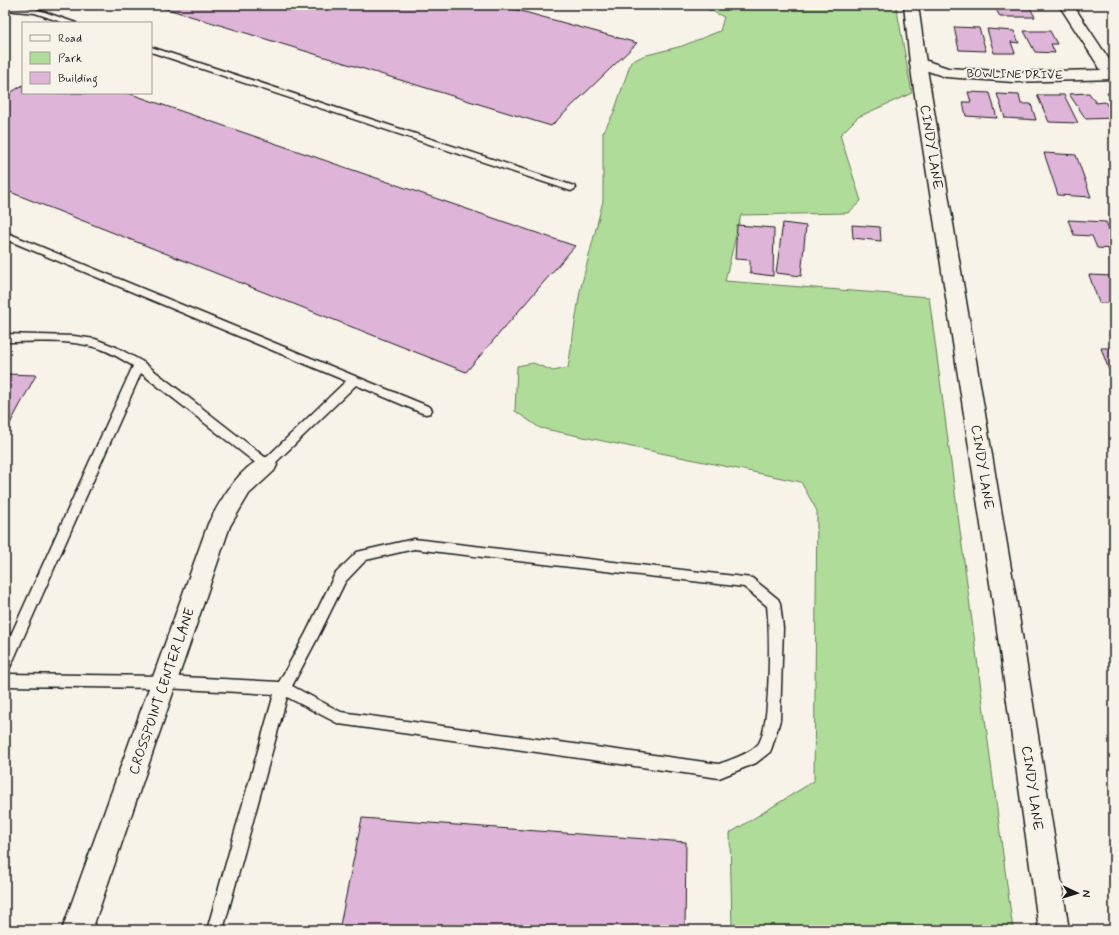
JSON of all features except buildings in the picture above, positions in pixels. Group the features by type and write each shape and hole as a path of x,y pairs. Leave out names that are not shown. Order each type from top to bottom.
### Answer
{"main road":[{"name":"CINDY LANE","path":"911,5 918,63 1007,616 1054,930"},
{"path":"1066,5 1113,74"},
{"name":"BOWLINE DRIVE","path":"918,63 946,72 1013,77 1113,74"},
{"name":"CROSSPOINT CENTER LANE","path":"77,930 219,524 241,488 266,465"}],"lane":[{"path":"5,8 36,11 69,22"},
{"path":"152,49 570,188"},
{"path":"5,235 426,410"},
{"path":"5,338 95,343 116,352 139,365 266,465 354,380"},
{"path":"5,663 139,365"},
{"path":"5,680 164,682 283,688 339,718 719,771 751,758 765,747 773,720 776,628 773,603 747,582 414,544 362,556 340,578 311,637 283,688 215,930"}],"green space":[{"path":"699,5 896,5 912,93 858,117 840,135 861,201 848,213 741,215 725,281 929,297 1013,930 732,930 730,833 814,781 817,511 801,482 540,428 515,411 517,366 533,363 553,371 568,368 580,291 603,201 603,133 614,112 631,62 643,56 682,46 720,31 724,17"}]}
